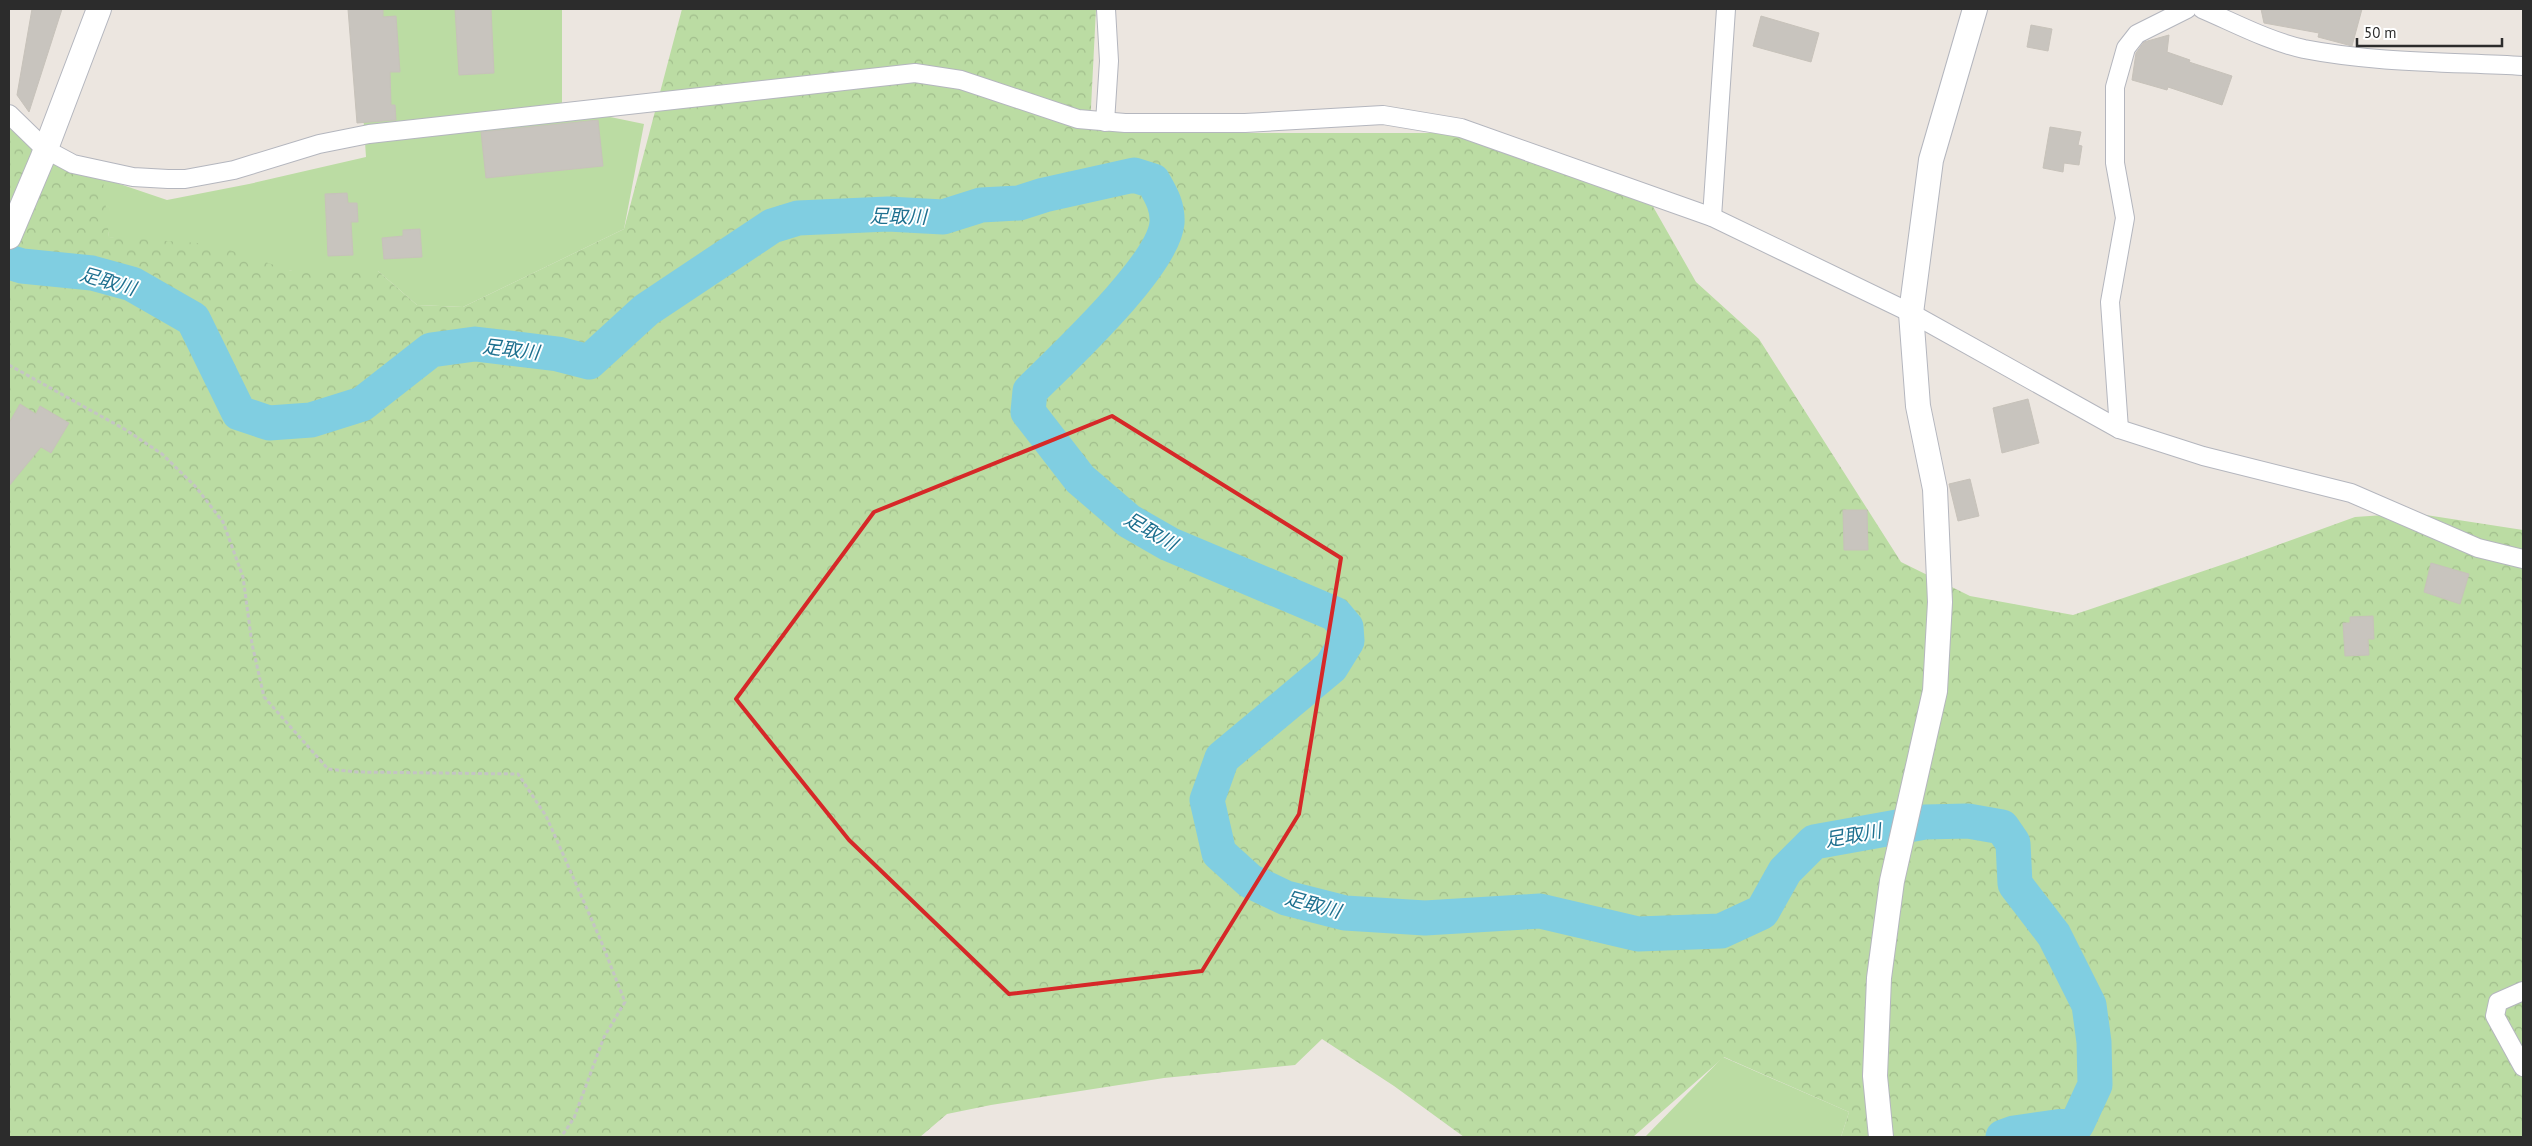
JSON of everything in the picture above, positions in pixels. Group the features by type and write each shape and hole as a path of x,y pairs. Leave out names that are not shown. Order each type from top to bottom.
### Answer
{"street":[{"path":"9,237 44,154 99,9"},
{"path":"1105,122 1109,61 1106,9"},
{"path":"1712,216 1726,9"},
{"path":"1881,1137 1875,1076 1879,978 1892,880 1935,691 1940,602 1935,489 1918,406 1911,313 1931,160 1975,9"},
{"path":"2119,429 2110,302 2125,218 2115,163 2115,87 2126,48 2137,34 2187,9"},
{"path":"2202,9 2237,26 2303,49 2366,57 2523,66"},
{"path":"9,114 44,154 73,164 133,177 185,179 234,170 319,144 369,134 915,73 961,80 1078,119 1105,122 1245,123 1383,115 1461,128 1712,216 1911,313 2119,429 2203,456 2351,492 2478,548 2523,559"},
{"path":"2523,991 2498,1002 2495,1016 2523,1067"}],"path":[{"path":"9,365 126,430 162,454 195,486 223,522 243,577 252,644 264,697 328,769 357,772 518,774 546,816 601,941 625,1002 604,1037 574,1118 561,1137"}],"highlighted area":[{"path":"1112,416 1341,558 1299,814 1202,971 1009,994 849,840 736,699 874,512"}],"green space":[{"path":"356,9 562,9 562,107 644,124 624,229 463,307 417,305 378,271 292,271 109,237 99,177 167,200 249,184 366,157"},
{"path":"682,9 1096,9 1090,127 1228,133 1447,133 1651,203 1696,282 1759,339 1901,562 1970,596 2073,615 2239,559 2355,517 2413,513 2523,530 2523,1137 1841,1137 1849,1112 1724,1057 1633,1137 1464,1137 1394,1086 1322,1039 1295,1065 1164,1078 991,1105 947,1114 920,1137 9,1137 9,111 103,180 109,237 212,244 292,271 378,271 417,305 463,307 624,229"},
{"path":"1723,1057 1849,1112 1841,1137 1645,1137"}],"building":[{"path":"32,9 62,9 29,112 17,95"},
{"path":"348,9 383,9 383,17 396,16 400,72 390,72 391,105 395,105 396,120 357,123"},
{"path":"455,9 491,9 494,73 459,75"},
{"path":"2261,9 2362,9 2352,46 2318,37 2319,33 2264,23"},
{"path":"1761,16 1819,33 1811,62 1753,46"},
{"path":"2031,25 2052,29 2048,51 2027,47"},
{"path":"2169,35 2167,52 2190,60 2189,62 2232,76 2222,105 2168,87 2167,90 2132,80 2136,53 2144,42"},
{"path":"598,120 603,166 486,178 481,132"},
{"path":"2050,127 2081,132 2078,145 2082,146 2079,165 2064,163 2063,172 2043,168"},
{"path":"347,193 348,203 357,203 358,222 351,222 353,255 328,256 325,194"},
{"path":"420,229 422,257 384,259 382,238 403,236 403,230"},
{"path":"2028,399 2039,443 2002,453 1993,408"},
{"path":"20,404 36,414 40,406 69,423 51,453 41,447 9,486 9,423"},
{"path":"1970,479 1979,516 1958,521 1949,484"},
{"path":"1843,510 1867,510 1868,550 1844,550"},
{"path":"2431,563 2469,574 2460,604 2424,592"},
{"path":"2373,616 2374,639 2368,639 2369,655 2345,656 2343,623 2350,623 2350,617"}],"waterway":[{"name":"足取川","path":"9,262 22,266 92,273 132,284 193,319 239,413 269,423 311,420 362,404 431,350 475,344 558,354 589,362 646,310 772,226 798,218 888,214 943,217 981,205 1019,203 1044,195 1134,175 1153,181 1166,211 1167,223 1161,241 1148,263 1130,287 1086,335 1030,391 1028,412 1080,479 1129,521 1169,544 1335,614 1346,627 1347,641 1331,667 1222,758 1207,800 1219,853 1250,881 1286,898 1345,913 1425,918 1540,911 1638,934 1721,931 1762,912 1785,871 1814,842 1925,822 1968,821 2002,827 2013,843 2015,884 2054,935 2089,1005 2094,1042 2095,1085 2077,1124 2014,1133 2003,1137"}]}
